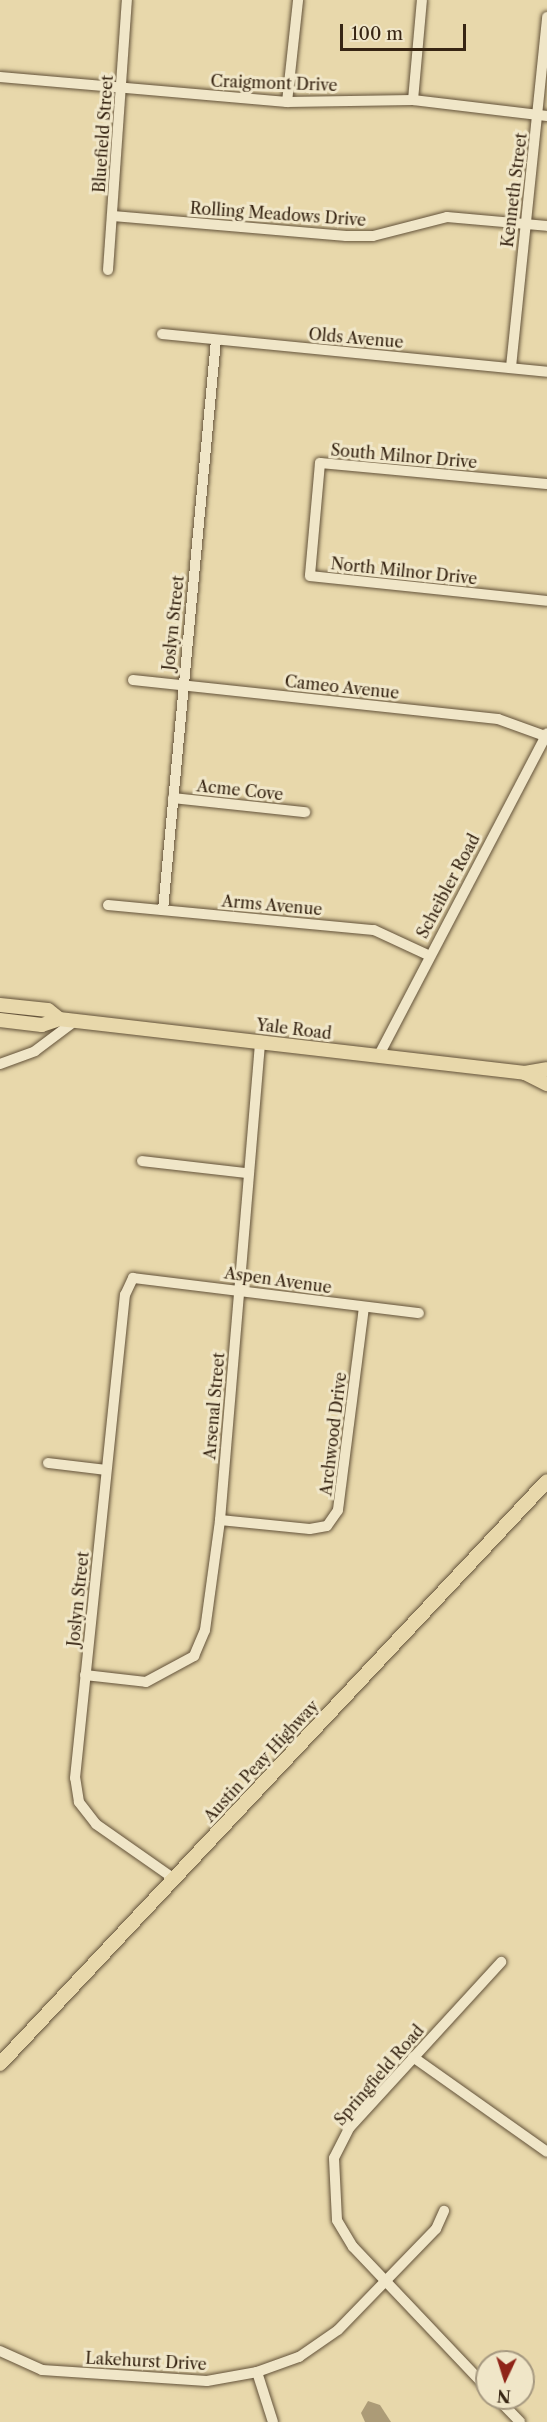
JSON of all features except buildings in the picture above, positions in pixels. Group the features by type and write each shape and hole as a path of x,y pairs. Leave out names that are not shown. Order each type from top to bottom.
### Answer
{"main road":[{"name":"Yale Road","path":"0,1005 48,1010 59,1019"},
{"name":"Yale Road","path":"0,1020 42,1025 59,1019 525,1073 547,1069"},
{"name":"Yale Road","path":"525,1073 547,1084"},
{"name":"Austin Peay Highway","path":"0,2064 547,1481"}],"street":[{"name":"Bluefield Street","path":"108,270 127,0"},
{"path":"287,102 298,0"},
{"path":"412,100 422,0"},
{"name":"Kenneth Street","path":"511,367 524,221 543,116 547,17"},
{"name":"Craigmont Drive","path":"0,77 287,102 412,100 543,116"},
{"name":"Rolling Meadows Drive","path":"113,216 355,236 447,217 524,221 547,226"},
{"name":"Olds Avenue","path":"162,334 547,372"},
{"name":"Joslyn Street","path":"163,910 182,685 216,340"},
{"name":"South Milnor Drive","path":"314,525 320,463 547,484"},
{"name":"North Milnor Drive","path":"314,525 310,576 547,602"},
{"name":"Cameo Avenue","path":"133,680 498,719 546,735"},
{"name":"Scheibler Road","path":"379,1056 428,955 546,735"},
{"name":"Acme Cove","path":"173,798 305,812"},
{"name":"Arms Avenue","path":"108,905 374,930 428,955"},
{"path":"0,1064 35,1051 75,1021"},
{"name":"Arsenal Street","path":"86,1675 146,1682 194,1656 205,1630 220,1520 246,1173 260,1041"},
{"path":"142,1161 246,1173"},
{"name":"Joslyn Street","path":"133,1278 125,1295 75,1778 79,1802 96,1824 173,1878"},
{"name":"Aspen Avenue","path":"133,1278 239,1288 364,1308 419,1313"},
{"name":"Archwood Drive","path":"220,1520 310,1529 327,1526 338,1510 364,1308"},
{"path":"48,1463 106,1470"},
{"name":"Springfield Road","path":"475,2376 386,2284 337,2220 334,2158 350,2127 501,1962"},
{"path":"413,2057 547,2152"},
{"name":"Lakehurst Drive","path":"0,2350 42,2370 207,2381 257,2372 299,2357 339,2330 386,2284 436,2229 444,2211"},
{"path":"257,2372 273,2422"},
{"path":"508,2410 520,2422"}],"shaded area":[{"path":"368,2401 380,2405 391,2422 365,2422 361,2413"}]}
